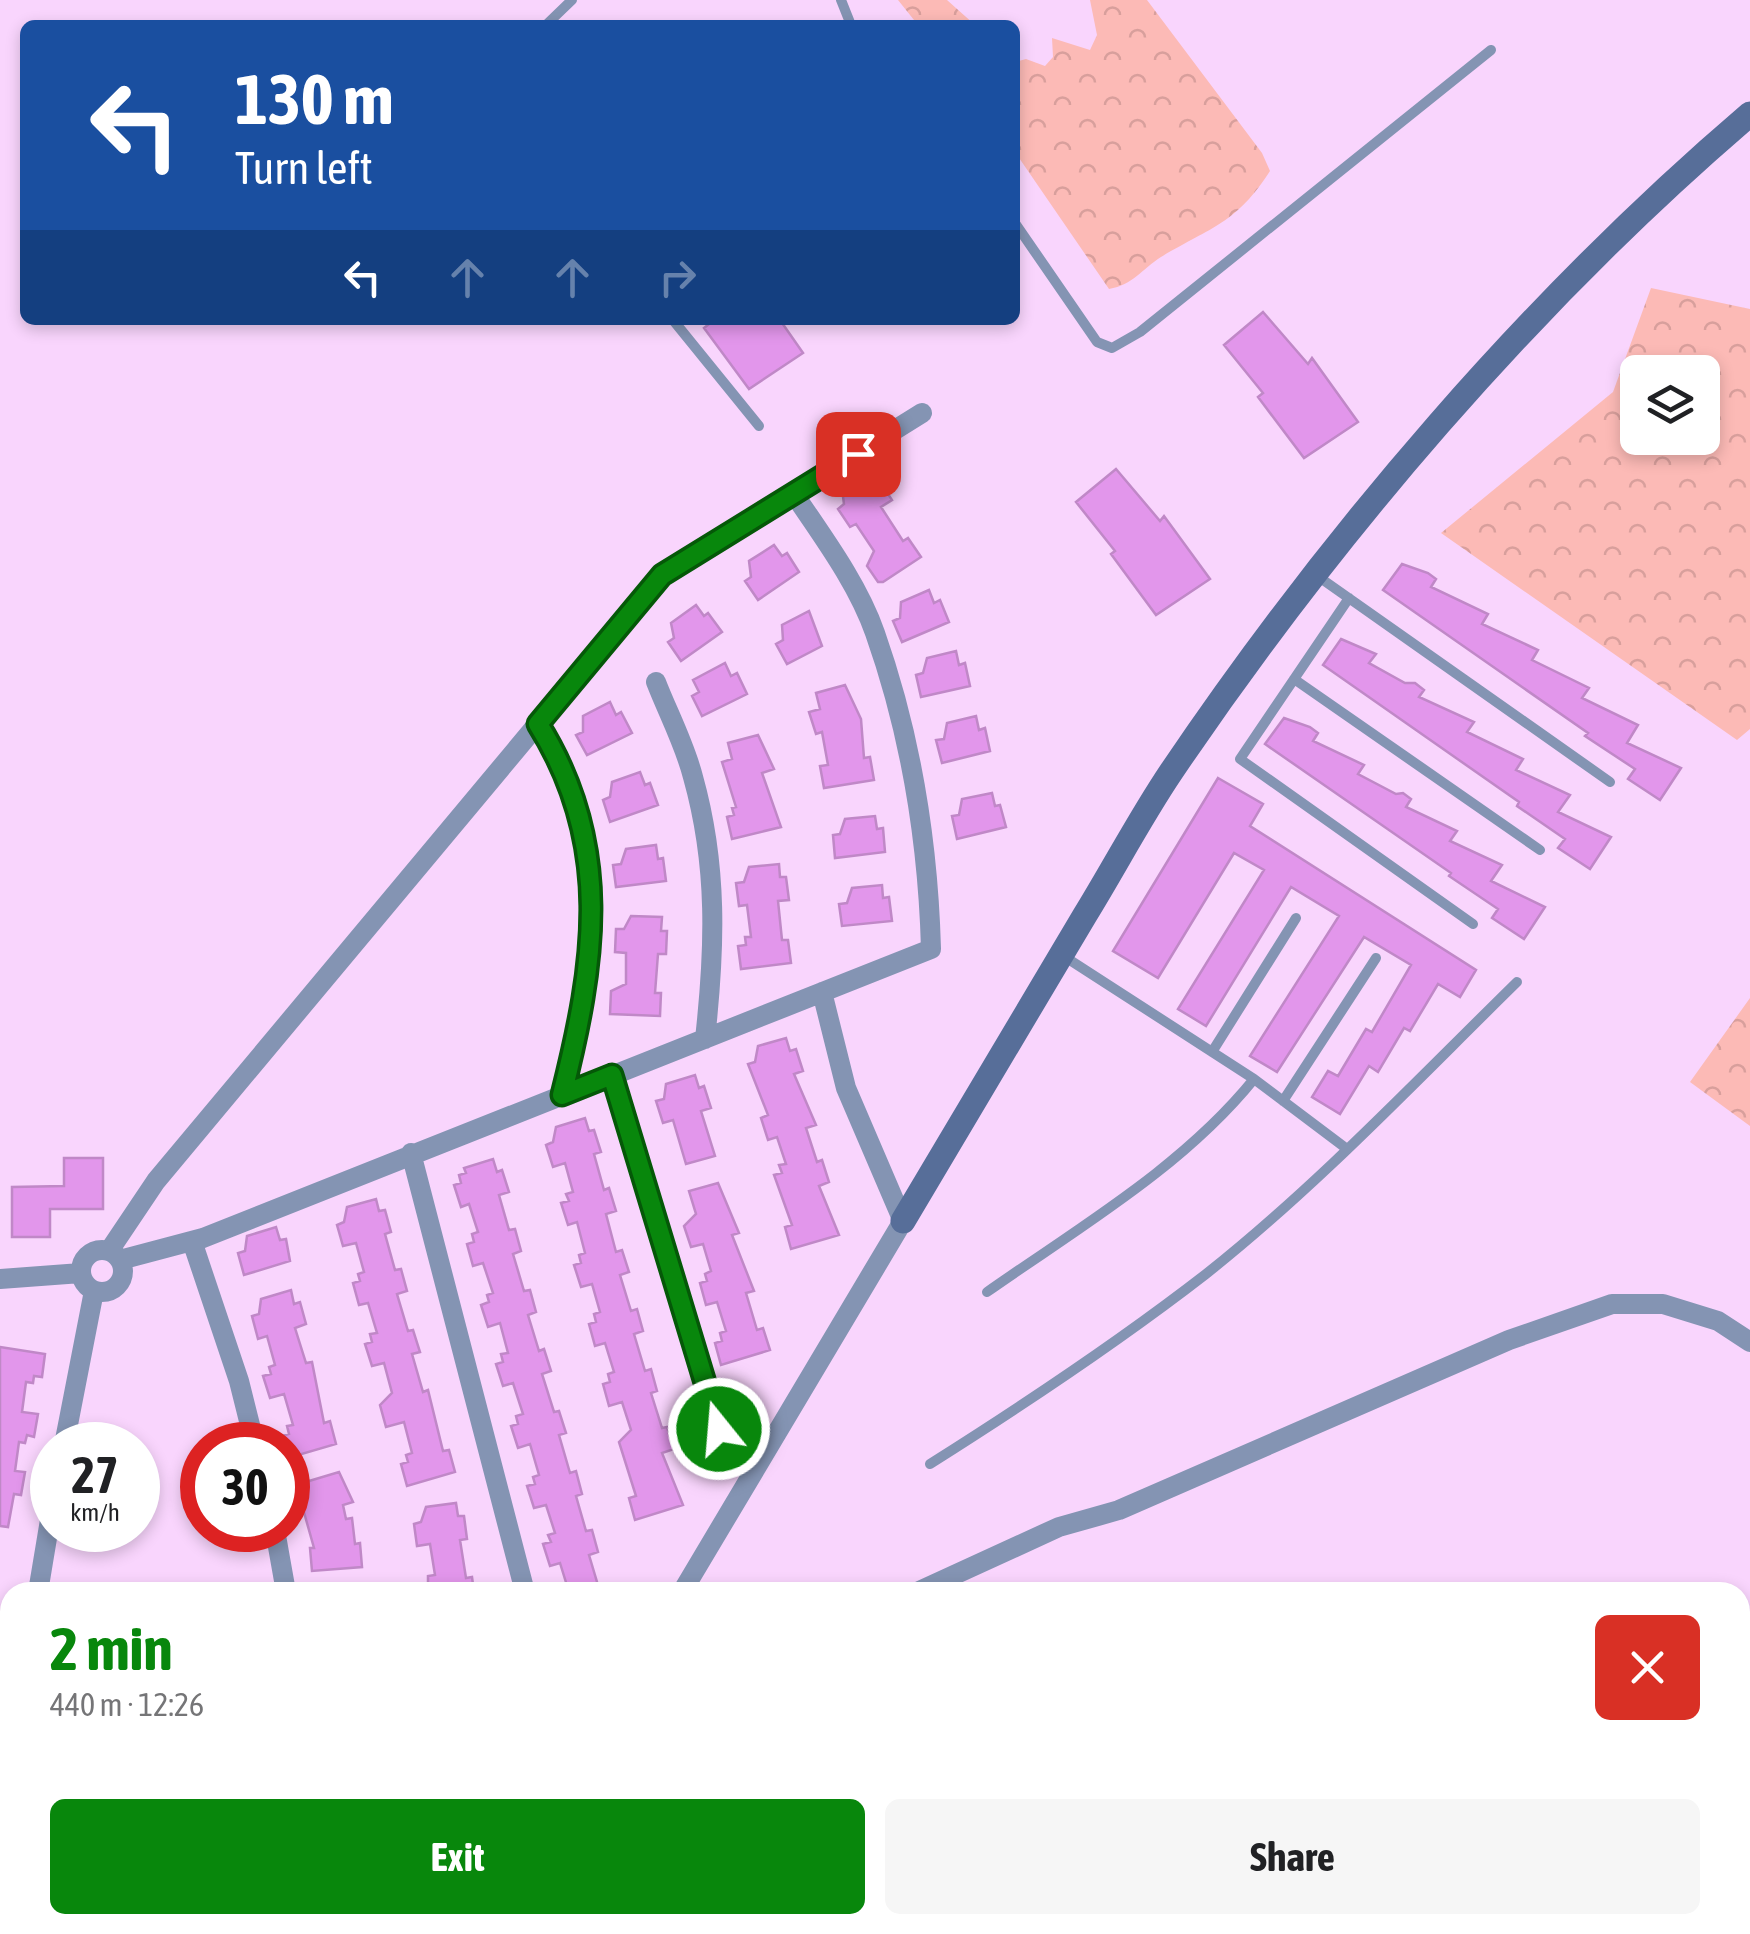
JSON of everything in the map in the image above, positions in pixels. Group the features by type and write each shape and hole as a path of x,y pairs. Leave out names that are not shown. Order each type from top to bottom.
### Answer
{"street":[{"path":"688,1582 1169,775 1315,574 1400,468 1666,185 1750,114"},
{"path":"115,1255 156,1182 662,575 922,413"},
{"path":"81,1274 89,1254 115,1255 192,1241 931,948 924,818 874,630 832,550 794,494"},
{"path":"656,682 693,775 710,867 716,945 706,1039"},
{"path":"538,724 560,760 591,864 593,936 562,1095"},
{"path":"822,992 846,1088 903,1221"},
{"path":"612,1075 719,1429 752,1474"},
{"path":"411,1153 522,1582"},
{"path":"192,1241 249,1422"},
{"path":"81,1274 94,1291 106,1293 118,1286 124,1273 115,1255"},
{"path":"0,1280 81,1274"},
{"path":"68,1422 94,1291"},
{"path":"939,1582 1059,1527 1119,1510 1509,1340 1612,1304 1664,1304 1718,1321 1750,1342"},
{"path":"40,1582 45,1552"},
{"path":"279,1552 284,1582"}],"lane":[{"path":"551,20 572,0"},
{"path":"1020,230 1097,342 1112,348 1140,332 1490,50"},
{"path":"677,325 759,426"},
{"path":"1315,574 1610,782"},
{"path":"1349,598 1240,759 1473,924"},
{"path":"1294,680 1540,850"},
{"path":"1212,1052 1296,918"},
{"path":"1061,955 1254,1079 1347,1148"},
{"path":"1283,1101 1376,958"},
{"path":"930,1464 1072,1374 1208,1272 1347,1148 1517,982"},
{"path":"986,1292 1146,1178 1208,1128 1254,1079"}],"green space":[{"path":"898,0 947,0 969,20 914,20"},
{"path":"1090,0 1147,0 1262,153 1270,171 1246,203 1222,223 1161,257 1131,280 1109,289 1020,159 1020,61 1045,66 1053,57 1052,38 1090,50 1097,35"},
{"path":"1651,288 1750,309 1750,729 1737,740 1441,533 1613,392 1620,373 1620,455 1720,455 1720,355 1627,355"},
{"path":"1750,998 1750,1126 1690,1082"}],"building":[{"path":"1263,312 1308,364 1312,358 1358,422 1304,458 1258,397 1263,393 1224,345"},
{"path":"783,325 803,353 749,389 704,328"},
{"path":"1116,469 1160,521 1164,516 1210,579 1156,615 1111,554 1115,551 1076,502"},
{"path":"867,472 875,483 879,480 892,500 881,507 903,541 908,538 921,557 883,582 878,582 867,566 874,551 856,524 850,527 838,509 844,504 842,489"},
{"path":"774,545 782,556 787,553 799,572 758,600 745,581 751,577 749,561"},
{"path":"1402,564 1436,579 1431,587 1488,614 1482,624 1538,650 1532,660 1589,688 1582,698 1638,725 1627,743 1681,768 1660,800 1628,779 1635,769 1585,736 1588,733 1383,590"},
{"path":"929,590 934,603 940,600 949,622 902,642 893,621 900,618 901,602"},
{"path":"696,605 704,616 708,613 722,632 681,661 668,642 674,638 671,623"},
{"path":"809,611 822,646 787,664 776,644 783,640 782,625"},
{"path":"1341,639 1376,654 1369,663 1405,683 1415,683 1424,690 1419,697 1474,722 1467,732 1523,759 1516,770 1570,795 1558,812 1611,837 1590,869 1558,848 1565,839 1517,806 1519,802 1323,665"},
{"path":"956,651 959,665 965,663 970,686 921,697 916,675 923,673 927,658"},
{"path":"725,663 731,676 737,673 747,694 702,716 692,696 699,692 693,680"},
{"path":"845,685 861,719 864,758 870,757 874,780 824,788 820,766 828,765 822,732 816,734 809,712 820,709 816,693"},
{"path":"610,702 616,715 621,712 632,733 587,755 576,735 583,732 583,716"},
{"path":"976,716 979,730 985,728 990,751 942,763 936,740 944,739 947,723"},
{"path":"1284,718 1310,727 1318,733 1313,741 1364,765 1358,774 1396,794 1403,793 1411,799 1406,807 1457,831 1450,841 1502,865 1491,881 1545,907 1524,939 1492,918 1498,909 1449,876 1451,873 1265,744"},
{"path":"758,735 774,769 762,773 781,827 732,839 727,817 734,815 732,808 736,807 722,762 732,759 728,743"},
{"path":"640,772 645,785 650,783 658,805 610,822 603,800 610,797 612,782"},
{"path":"1218,778 1263,804 1250,826 1476,970 1460,997 1438,984 1410,1031 1404,1028 1378,1072 1369,1066 1340,1114 1312,1097 1328,1071 1338,1076 1366,1029 1372,1032 1411,965 1364,937 1277,1072 1250,1056 1339,916 1291,887 1206,1026 1178,1009 1264,870 1234,853 1158,978 1113,951"},
{"path":"992,793 1006,827 957,839 952,816 959,815 962,799"},
{"path":"875,816 877,829 883,828 885,852 835,858 833,835 840,834 845,819"},
{"path":"656,845 658,859 663,858 666,881 616,887 613,865 621,864 626,849"},
{"path":"779,864 780,877 786,877 789,900 778,901 782,940 788,940 791,963 741,969 738,946 746,945 745,937 751,937 747,905 739,906 736,883 744,882 749,867"},
{"path":"882,885 883,898 889,897 892,921 842,926 839,904 847,903 852,888"},
{"path":"631,916 662,917 661,931 667,931 666,954 658,954 655,993 661,993 660,1016 610,1014 611,991 626,984 626,953 615,952 616,929 624,929"},
{"path":"786,1038 790,1051 796,1049 803,1071 794,1074 816,1125 806,1128 817,1162 822,1160 829,1182 819,1186 839,1235 791,1249 785,1227 792,1225 774,1175 782,1173 779,1165 786,1164 777,1137 768,1140 761,1118 768,1115 748,1064 755,1062 758,1046"},
{"path":"695,1075 699,1088 704,1086 711,1108 701,1111 715,1156 686,1164 673,1120 663,1123 656,1101 664,1099 666,1084"},
{"path":"585,1118 589,1131 594,1130 601,1152 594,1154 604,1190 609,1188 616,1211 606,1214 616,1252 622,1250 629,1272 620,1275 631,1311 637,1309 643,1331 634,1334 645,1371 651,1369 657,1391 651,1393 662,1428 667,1427 674,1449 662,1453 683,1505 635,1520 629,1498 636,1496 619,1442 631,1430 622,1402 609,1406 603,1384 610,1382 608,1374 614,1372 605,1343 595,1346 589,1324 596,1322 594,1314 600,1312 592,1284 581,1287 574,1265 581,1263 579,1255 585,1253 577,1222 568,1225 561,1203 569,1201 566,1194 573,1192 565,1163 553,1167 546,1145 553,1142 556,1127"},
{"path":"64,1158 103,1158 103,1209 50,1209 50,1237 12,1237 12,1187 64,1186"},
{"path":"493,1159 497,1172 502,1170 509,1192 499,1195 509,1230 515,1229 521,1251 513,1254 524,1291 530,1290 536,1312 528,1315 539,1351 544,1349 551,1371 542,1374 554,1412 559,1411 566,1433 559,1435 570,1473 576,1471 582,1494 576,1496 586,1531 592,1530 598,1552 589,1555 597,1582 566,1582 560,1563 550,1566 543,1544 551,1542 548,1535 555,1533 546,1505 534,1508 527,1486 535,1484 533,1477 539,1475 530,1444 518,1448 511,1426 518,1424 516,1416 523,1414 513,1383 503,1386 496,1364 503,1362 501,1354 508,1353 500,1323 488,1327 481,1305 489,1302 487,1295 493,1293 483,1263 473,1266 467,1244 474,1242 472,1234 478,1232 469,1204 461,1207 454,1185 461,1183 459,1175 466,1173 464,1168"},
{"path":"718,1183 739,1233 732,1235 754,1291 746,1293 757,1330 763,1328 770,1350 721,1365 715,1343 722,1341 720,1333 726,1331 717,1302 706,1305 700,1283 707,1281 705,1274 711,1271 703,1244 691,1247 684,1226 696,1214 689,1191"},
{"path":"376,1199 379,1211 385,1210 391,1232 385,1234 395,1270 401,1269 407,1291 397,1294 408,1331 413,1330 420,1352 412,1354 423,1392 428,1390 443,1451 449,1450 455,1472 407,1486 401,1464 408,1462 406,1455 412,1453 404,1422 386,1427 380,1405 392,1393 384,1363 372,1366 365,1344 372,1342 370,1334 377,1333 368,1303 359,1305 353,1283 360,1281 358,1274 364,1272 356,1243 343,1246 337,1225 344,1222 347,1207"},
{"path":"276,1227 280,1240 286,1239 290,1261 244,1275 238,1253 245,1251 247,1236"},
{"path":"291,1290 294,1304 300,1302 306,1324 295,1328 306,1363 312,1362 324,1423 330,1421 336,1444 310,1452 310,1422 292,1422 284,1394 270,1398 263,1376 271,1374 269,1367 275,1365 267,1336 258,1339 252,1316 259,1314 261,1299"},
{"path":"0,1347 45,1354 42,1377 34,1376 33,1383 26,1382 22,1412 38,1414 37,1422 30,1422 30,1436 25,1443 19,1442 15,1471 25,1472 21,1495 14,1494 8,1527 0,1526"},
{"path":"339,1472 353,1502 343,1505 346,1519 352,1518 355,1544 360,1543 362,1567 312,1571 310,1481"},
{"path":"456,1503 458,1516 464,1516 467,1539 460,1540 466,1578 472,1577 473,1582 428,1582 428,1576 435,1575 430,1544 417,1546 414,1524 421,1522 426,1507"}],"route":[{"path":"719,1429 612,1075 562,1095 578,1034 593,936 591,864 560,760 538,724 662,575 858,454"}]}
